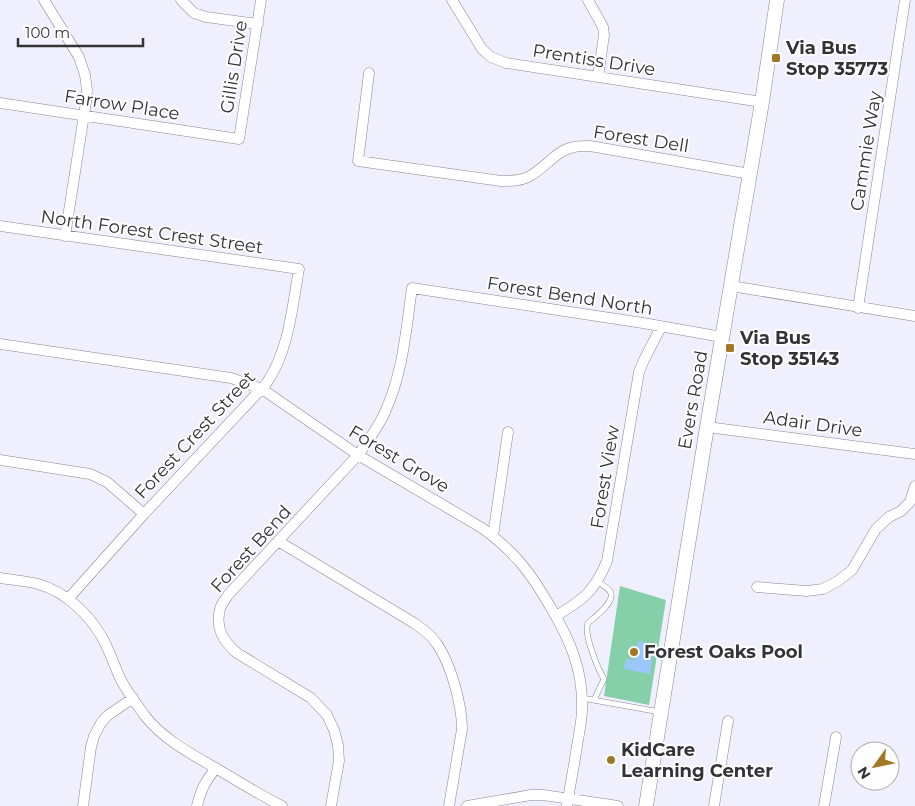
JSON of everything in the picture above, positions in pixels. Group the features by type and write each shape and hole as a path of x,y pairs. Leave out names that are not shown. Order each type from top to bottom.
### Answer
{"main road":[{"name":"Evers Road","path":"646,806 734,260 762,102 777,0"}],"street":[{"path":"44,0 79,57 83,67 87,90 85,116 64,236"},
{"path":"181,0 194,13 206,17 258,24"},
{"name":"Gillis Drive","path":"239,139 261,0"},
{"name":"Prentiss Drive","path":"452,0 482,49 491,57 506,63 762,102"},
{"path":"588,0 603,27 604,35 598,77"},
{"name":"Cammie Way","path":"858,308 905,0"},
{"name":"Forest Dell","path":"369,73 358,161 501,181 516,181 534,173 561,152 573,146 590,146 750,174"},
{"name":"Farrow Place","path":"0,103 239,139"},
{"name":"North Forest Crest Street","path":"0,226 299,270"},
{"name":"Forest Crest Street","path":"68,599 144,514 262,389 272,375 281,356 299,270"},
{"path":"731,286 915,316"},
{"name":"Forest Bend North","path":"412,288 722,337"},
{"name":"Forest Bend","path":"332,806 338,769 338,753 336,737 326,715 311,698 228,645 221,635 218,624 220,608 228,594 358,455 375,432 394,392 400,370 412,288"},
{"name":"Forest View","path":"556,616 591,591 598,582 608,561 639,372 661,327"},
{"name":"Forest Grove","path":"0,344 231,378 262,389 358,455 493,536 510,551 537,583 556,616 577,663 582,692 581,721 567,802"},
{"name":"Adair Drive","path":"707,427 915,454"},
{"path":"493,536 508,432"},
{"path":"0,460 90,474 107,482 144,514"},
{"path":"758,587 807,592 823,590 838,581 852,570 876,529 889,517 901,512 910,502 915,486"},
{"path":"278,541 414,623 438,645 448,665 459,699 462,717 462,729 450,806"},
{"path":"0,578 37,584 57,592 68,599 86,614 94,625 104,641 120,679 146,716 159,730 173,742 282,806"},
{"path":"83,806 94,736 107,716 133,698"},
{"path":"714,806 728,721"},
{"path":"824,806 836,738"},
{"path":"197,806 204,784 216,768"},
{"path":"467,806 531,795 543,795 567,802 618,806"}],"lane":[{"path":"594,700 604,679 597,667 586,626 607,605 611,593 598,582"},
{"path":"582,698 661,712"}],"green space":[{"name":"Forest Oaks Pool","path":"620,586 666,600 649,705 604,696"}],"water":[{"path":"638,641 654,644 650,674 624,669 626,659 635,660"}],"place":[{"name":"Via Bus Stop 35773","path":"776,58"},
{"name":"Via Bus Stop 35143","path":"730,348"},
{"name":"Forest Oaks Pool","path":"634,652"},
{"name":"KidCare Learning Center","path":"611,760"}]}
